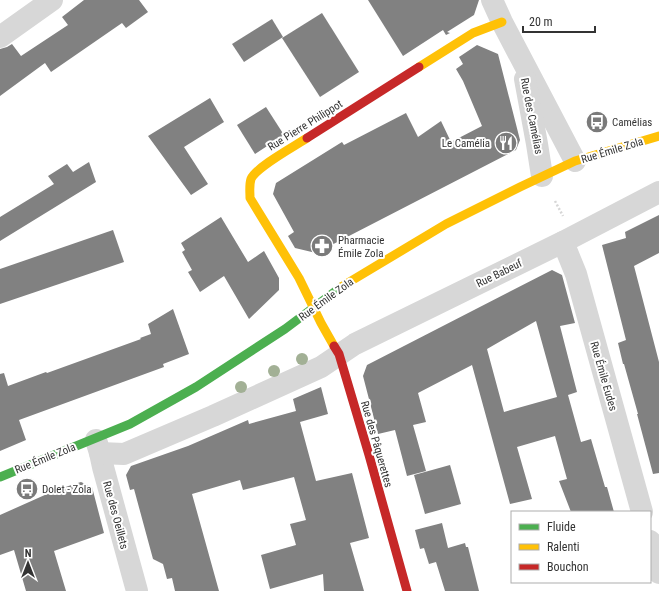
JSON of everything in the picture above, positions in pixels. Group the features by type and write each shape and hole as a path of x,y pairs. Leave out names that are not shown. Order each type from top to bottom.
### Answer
{"main road":[{"name":"Rue Pierre Philippot","path":"314,308 299,278 250,198 249,185 253,174 263,166 473,33 502,22"},
{"name":"Rue Émile Zola","path":"0,477 55,454 98,446 130,424 196,387 285,329 345,284 446,224 520,186 575,161 659,136"},
{"name":"Rue des Pâquerettes","path":"314,308 339,354 369,455 406,591"}],"street":[{"path":"0,37 52,0"},
{"name":"Rue des Camélias","path":"492,0 575,161"},
{"name":"Rue des Camélias","path":"520,56 542,176"},
{"name":"Rue Babeuf","path":"339,354 355,344 563,242 659,192"},
{"name":"Rue Émile Eudes","path":"563,242 576,274 642,511"},
{"name":"Rue Émile Zola","path":"98,446 124,454 285,383 321,366 339,354"},
{"name":"Rue des Oeillets","path":"98,446 136,591"},
{"path":"651,545 659,573"}],"path":[{"path":"555,201 564,219"}],"building":[{"path":"84,0 139,0 148,12 126,28 122,23 51,72 45,63 0,96 0,49 12,44 21,56 68,25 62,17"},
{"path":"368,0 479,0 474,15 447,32 450,33 446,35 443,30 403,56"},
{"path":"322,13 359,72 320,97 282,38"},
{"path":"272,19 283,37 244,62 232,44"},
{"path":"477,45 498,54 520,140 516,150 316,253 295,248 288,236 294,232 273,194 276,183 342,142 344,145 406,113 418,137 441,121 451,142 482,126 463,81 456,69 463,64 459,57"},
{"path":"210,98 224,122 184,147 208,184 191,195 148,136"},
{"path":"266,107 284,135 255,154 237,125"},
{"path":"89,162 96,182 0,241 0,217 54,184 48,176 67,164 73,172"},
{"path":"659,215 659,253 634,266 659,362 659,473 653,474 618,343 626,340 602,245 626,238 625,232"},
{"path":"221,217 248,262 264,251 279,278 279,290 249,319 224,276 200,292 188,272 192,270 182,252 185,250 181,243"},
{"path":"113,230 124,262 0,304 0,269"},
{"path":"552,270 562,275 575,323 560,326 577,392 568,395 581,442 591,439 614,511 571,511 559,481 567,479 555,436 517,447 532,499 510,504 472,365 418,393 426,422 413,425 426,471 407,476 395,430 378,434 363,376 367,365","holes":["536,321 557,397 504,412 487,349"]},
{"path":"173,309 189,354 163,364 164,367 19,420 26,440 0,451 0,374 4,373 8,386 141,339 140,338 151,334 148,324"},
{"path":"321,387 328,414 300,422 316,481 352,473 369,538 350,543 364,591 324,591 323,574 270,589 261,555 296,545 290,524 306,520 294,477 243,490 240,480 192,494 219,591 175,591 172,578 167,579 163,564 153,559 134,489 130,490 126,475 131,466 188,446 248,420 249,424 296,411 293,399"},
{"path":"450,465 461,504 425,514 414,475"},
{"path":"81,482 92,487 104,533 54,551 66,591 26,591 14,550 0,555 0,515 56,490"},
{"path":"442,523 448,548 465,543 466,547 468,547 479,591 445,591 436,562 429,564 424,548 420,549 415,530"}],"traffic: fast":[{"path":"0,477 130,424 196,387 285,329 341,287"}],"traffic: slow":[{"path":"419,67 473,33 502,22"},
{"path":"341,287 446,224 520,187 575,161 659,136"},
{"path":"307,138 285,151 254,174 250,181 250,198 299,278 334,346"}],"traffic: jam":[{"path":"307,138 419,67"},
{"path":"334,346 339,354 407,591"}],"place":[{"name":"Camélias","path":"597,122"},
{"name":"Le Camélia","path":"506,143"},
{"name":"Pharmacie Émile Zola","path":"322,246"},
{"name":"Dolet - Zola","path":"27,489"}]}
